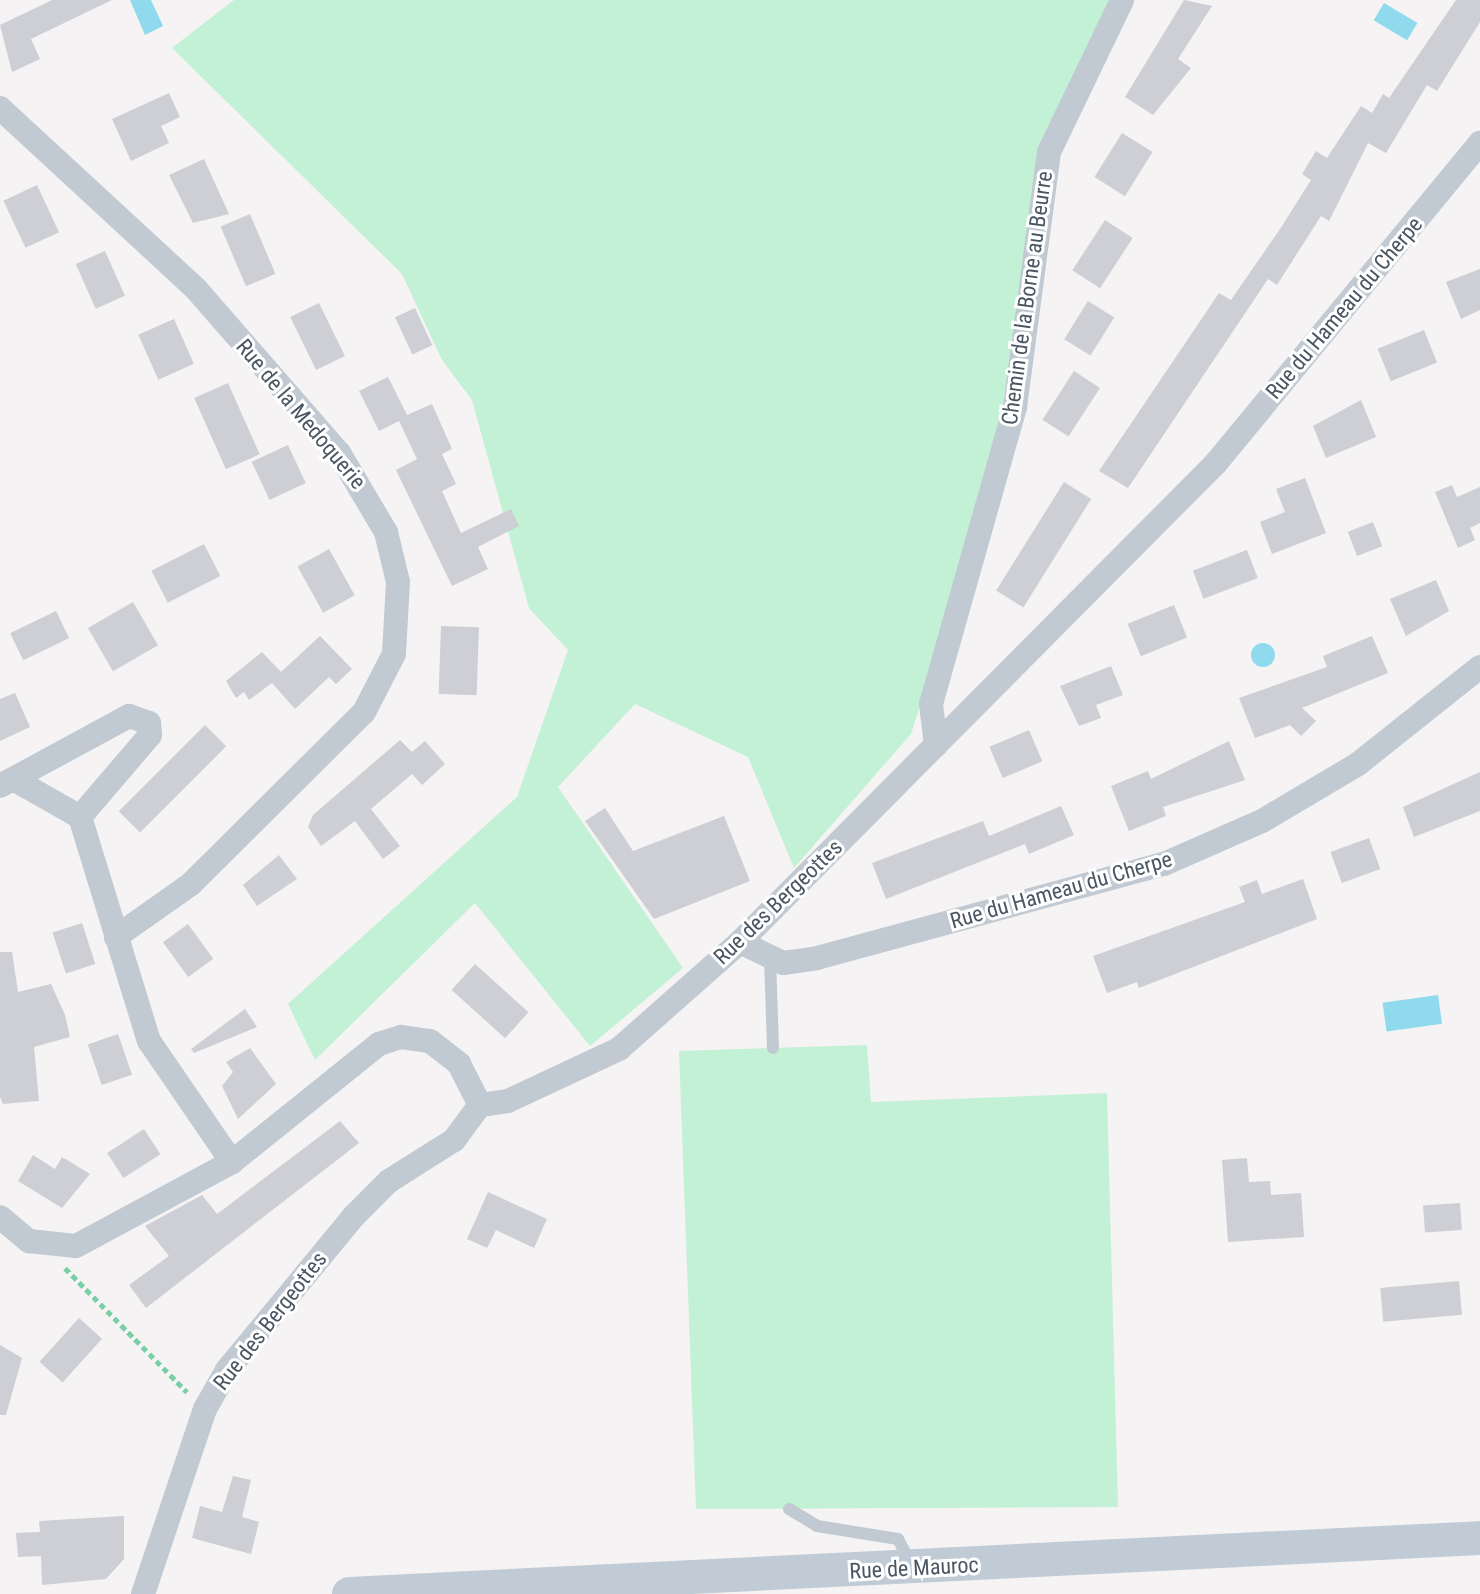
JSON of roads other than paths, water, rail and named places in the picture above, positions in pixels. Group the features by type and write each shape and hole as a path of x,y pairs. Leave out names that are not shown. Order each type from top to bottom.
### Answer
{"street":[{"name":"Chemin de la Borne au Beurre","path":"936,745 931,704 1015,407 1049,152 1122,0"},
{"name":"Rue de la Medoquerie","path":"0,108 196,289 339,453 386,532 398,582 394,654 364,712 191,884 116,937"},
{"name":"Rue du Hameau du Cherpe","path":"936,745 1216,463 1480,143"},
{"name":"Rue du Hameau du Cherpe","path":"740,942 770,958 817,958 1164,864 1262,821 1358,764 1480,667"},
{"path":"8,783 129,716 140,717 150,735 80,817"},
{"name":"Rue des Bergeottes","path":"143,1594 205,1409 227,1370 354,1216 389,1181 454,1140 480,1105 508,1101 619,1049 740,942 936,745"},
{"path":"8,783 80,817 149,1041 232,1162"},
{"path":"0,1217 29,1241 56,1247 92,1241 232,1162 379,1044 401,1037 430,1041 459,1064 480,1105"},
{"name":"Rue de Mauroc","path":"349,1594 1480,1538"}],"lane":[{"path":"770,958 773,1048"},
{"path":"789,1509 817,1526 898,1539 912,1568"}],"water":[{"path":"130,0 151,0 163,26 145,35"},
{"path":"1384,3 1417,23 1407,40 1374,20"},
{"path":"1258,643 1268,643 1275,650 1275,660 1268,667 1258,667 1251,660 1251,650"},
{"path":"1438,995 1442,1024 1387,1032 1383,1003"}]}
